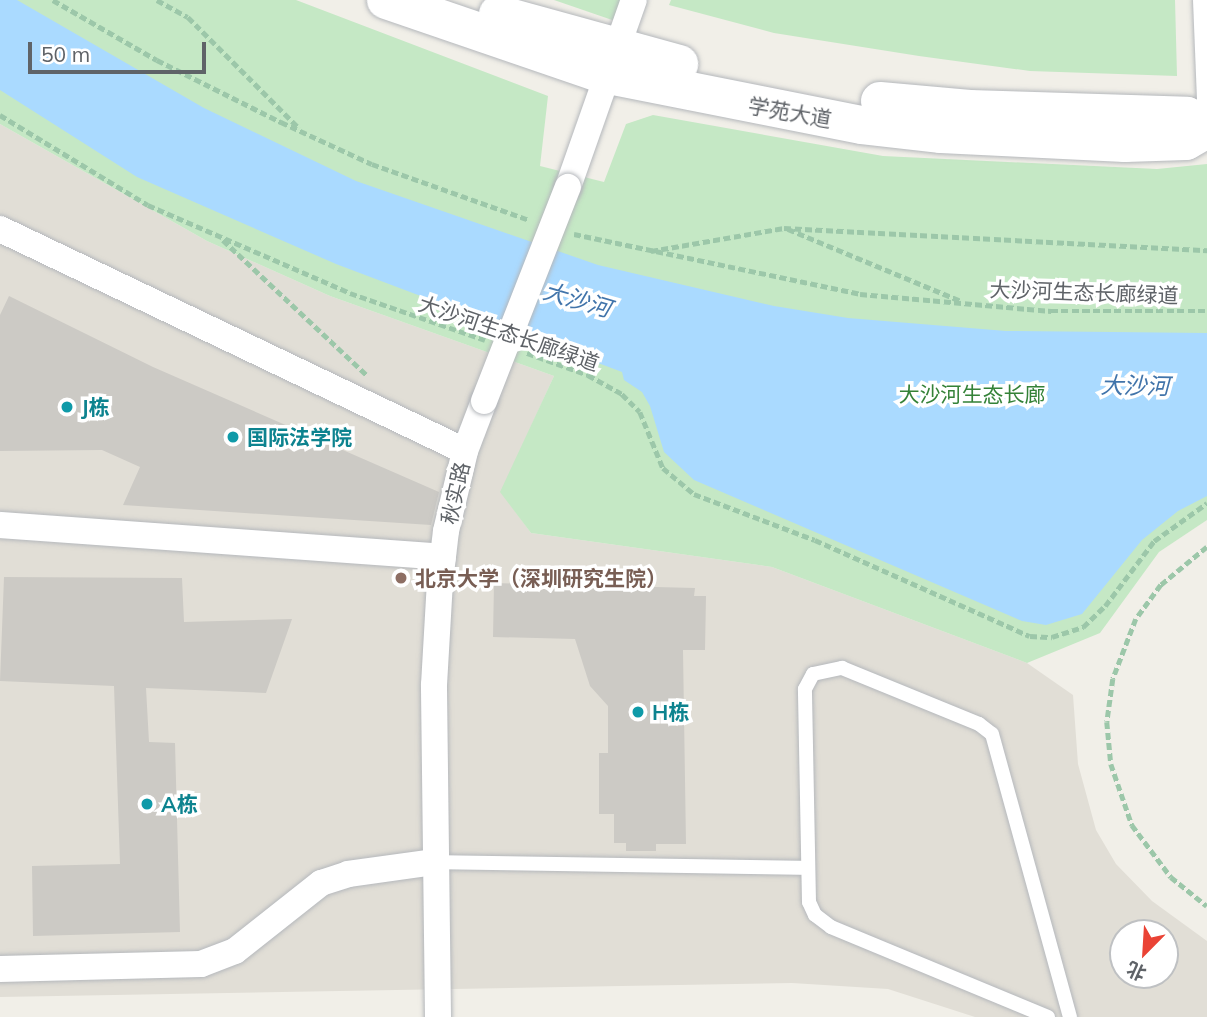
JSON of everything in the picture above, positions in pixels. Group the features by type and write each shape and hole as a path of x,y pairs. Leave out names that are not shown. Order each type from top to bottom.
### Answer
{"street":[{"name":"学苑大道","path":"386,0 612,62 897,103 1048,113 1187,116 1206,129"},
{"name":"学苑大道","path":"459,0 612,62"},
{"name":"秋实路","path":"438,1017 434,685 443,557 465,451 568,187 634,0"},
{"path":"0,229 465,451"},
{"path":"0,525 443,557"},
{"path":"0,969 201,964 235,951 321,883 348,874 435,862"}],"lane":[{"path":"1200,0 1206,129"},
{"path":"1048,1017 831,927 815,915 809,902 805,689 813,674 842,668 979,724 992,734 1070,1017"},
{"path":"435,862 808,868"}],"path":[{"path":"53,0 157,60 302,131 372,163 531,221"},
{"path":"157,0 188,17 302,131"},
{"name":"大沙河生态长廊绿道","path":"0,115 148,205 417,319 494,343"},
{"path":"649,252 784,228 1207,250"},
{"path":"784,228 966,303"},
{"name":"大沙河生态长廊绿道","path":"570,233 649,252 860,294 1051,311 1207,311"},
{"path":"219,237 378,385"},
{"name":"大沙河生态长廊绿道","path":"520,351 588,375 622,394 639,412 663,468 694,494 815,540 1030,636 1052,637 1083,627 1105,606 1154,541 1207,503"},
{"path":"1207,547 1176,570 1148,602 1119,659 1107,722 1116,785 1143,844 1171,877 1207,906"}],"shaded area":[{"name":"北京大学（深圳研究生院）","path":"0,124 207,241 330,296 554,376 501,492 531,533 772,567 1027,663 1073,695 1078,764 1096,830 1116,864 1152,901 1177,919 1109,919 1109,989 1179,989 1179,921 1207,941 1207,1017 975,1017 888,989 792,983 0,997"}],"green space":[{"name":"大沙河生态长廊","path":"0,0 296,0 548,96 540,166 604,182 626,124 653,115 883,156 1157,169 1207,164 1207,520 1159,552 1100,633 1027,663 772,567 531,533 500,492 554,376 330,296 207,241 0,124"},
{"path":"554,0 624,0 618,22"},
{"path":"671,0 1175,0 1177,76 1030,71 919,56 774,33 669,5"}],"water":[{"name":"大沙河","path":"0,0 17,0 204,108 356,181 598,265 774,306 848,318 1006,331 1207,333 1207,496 1178,511 1142,540 1082,614 1046,625 1022,621 694,480 664,452 650,406 642,392 624,380 622,372 336,264 137,177 0,90"}],"building":[{"path":"9,296 153,367 439,492 431,525 123,505 140,467 102,450 0,451 0,315"},
{"path":"4,577 182,578 184,622 292,619 266,693 146,688 149,742 175,743 180,932 33,936 32,866 120,864 114,686 0,681"},
{"name":"H栋","path":"494,583 695,588 694,596 706,596 705,650 683,650 686,844 656,844 656,851 626,851 626,843 614,843 614,814 599,814 599,753 608,753 608,706 590,686 575,639 493,637"}],"place":[{"name":"J栋","path":"67,407"},
{"name":"国际法学院","path":"233,437"},
{"name":"北京大学（深圳研究生院）","path":"401,578"},
{"name":"H栋","path":"638,712"},
{"name":"A栋","path":"147,804"}]}
